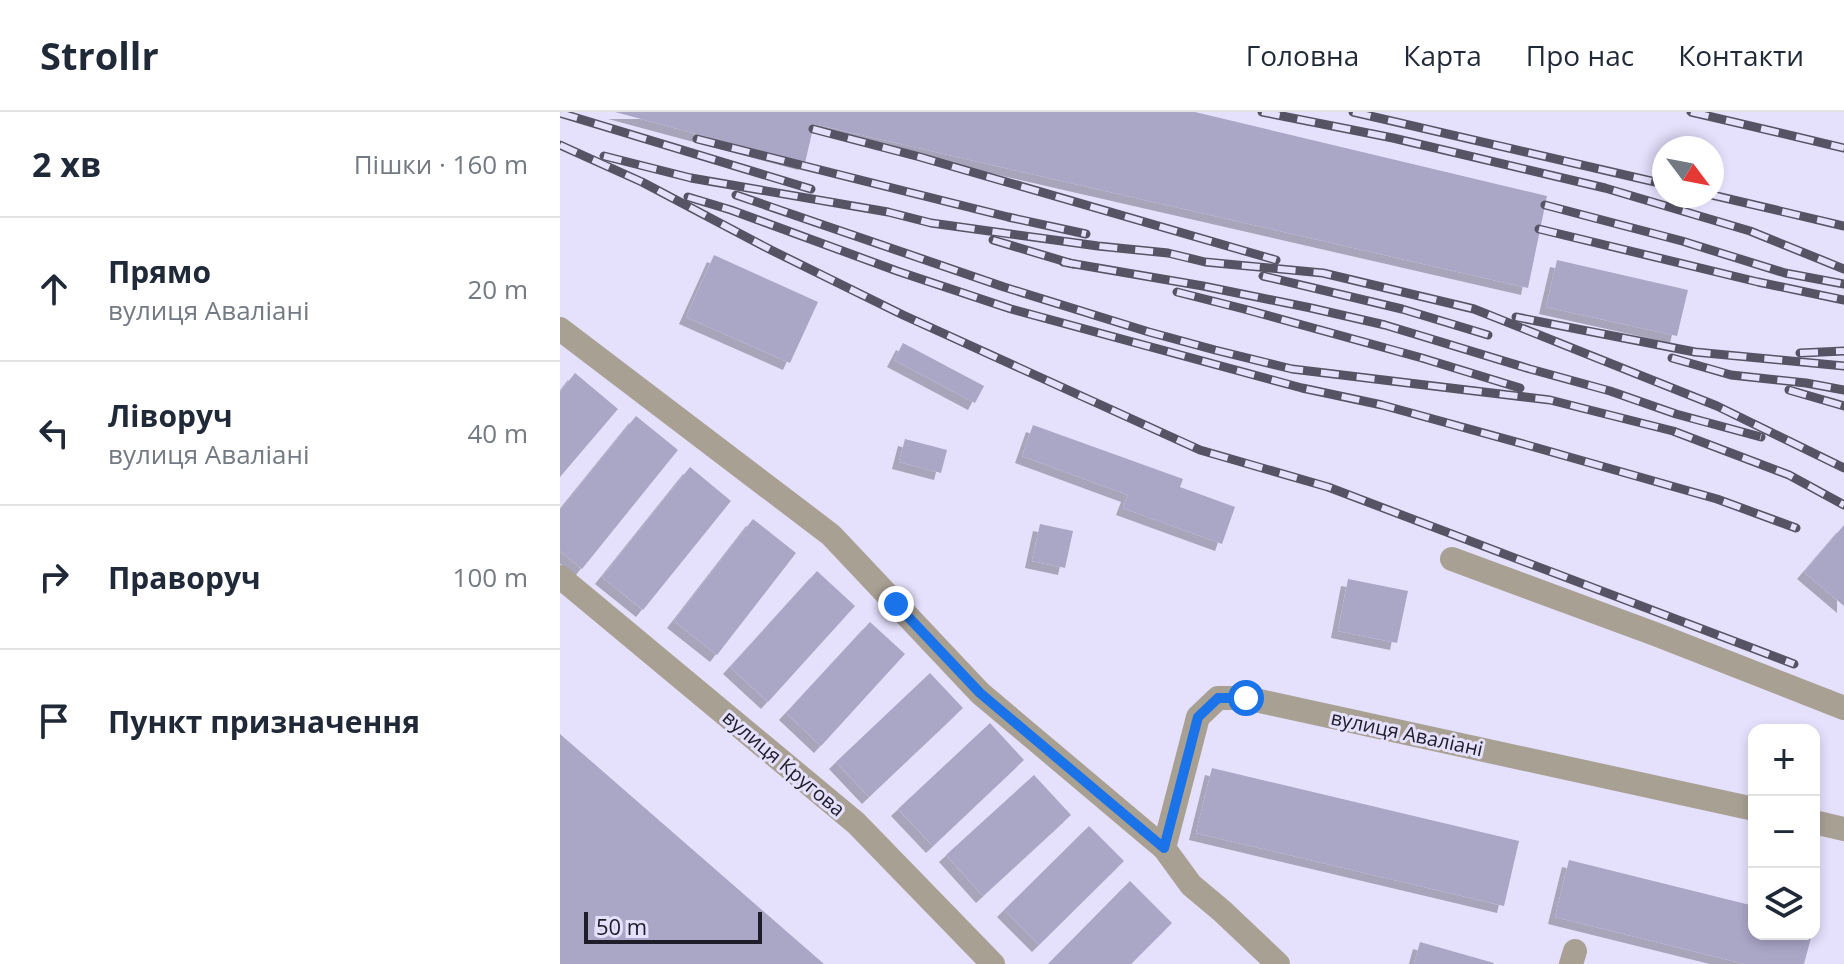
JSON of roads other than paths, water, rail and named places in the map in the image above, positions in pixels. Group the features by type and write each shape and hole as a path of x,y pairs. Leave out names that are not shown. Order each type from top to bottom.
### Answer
{"street":[{"path":"560,329 831,535 980,693 1164,848 1191,885 1278,964"},
{"path":"1452,559 1844,708"},
{"name":"вулиця Кругова","path":"560,577 856,823 993,964"},
{"name":"вулиця Аваліані","path":"1164,848 1198,717 1218,698 1246,698 1748,808"},
{"path":"1820,823 1844,829"}],"railway":[{"path":"1262,112 1393,138 1605,188 1750,231 1844,269"},
{"path":"1353,112 1652,181"},
{"path":"1691,112 1844,148"},
{"path":"560,113 811,189"},
{"path":"813,129 1276,260"},
{"path":"697,139 1086,234"},
{"path":"560,145 642,182 903,315 1200,450 1328,487 1794,664"},
{"path":"604,156 691,178 888,212 931,223 1168,253 1205,262 1323,273 1474,309 1717,406 1844,468"},
{"path":"736,195 1004,287 1215,350 1292,369 1550,400 1673,431 1789,475 1844,505"},
{"path":"688,197 1011,309 1527,445 1717,499 1796,528"},
{"path":"1724,198 1844,226"},
{"path":"1545,205 1682,241 1785,273 1844,284"},
{"path":"1539,229 1844,300"},
{"path":"993,240 1073,264"},
{"path":"1063,262 1203,286 1385,325 1761,437"},
{"path":"1263,276 1402,309 1488,335"},
{"path":"1177,292 1422,358 1520,388"},
{"path":"1516,317 1695,352 1844,366"},
{"path":"1800,353 1844,351"},
{"path":"1672,358 1731,375 1844,390"},
{"path":"1789,390 1844,406"}]}
